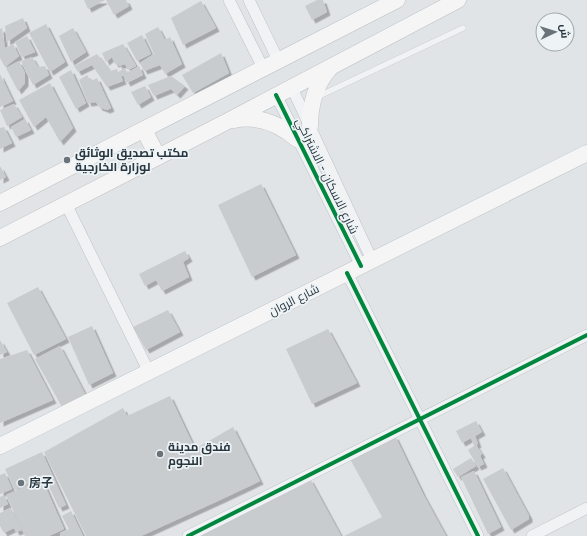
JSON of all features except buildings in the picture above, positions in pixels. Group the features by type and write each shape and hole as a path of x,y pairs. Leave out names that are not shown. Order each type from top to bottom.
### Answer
{"main road":[{"path":"0,203 397,0"},
{"path":"0,238 158,158 458,0"},
{"path":"310,126 310,112 313,99 324,75 333,65"},
{"path":"226,122 238,119 264,120 282,128 297,138"},
{"path":"144,130 158,158"},
{"name":"شارع الروان","path":"0,446 587,153"}],"street":[{"path":"228,0 263,68"},
{"path":"248,0 278,60"},
{"name":"شارع الاسكان - الاشتراكي","path":"292,88 310,126 360,266"},
{"name":"شارع الاسكان - الاشتراكي","path":"276,95 360,266"},
{"path":"66,204 149,372"},
{"path":"360,266 420,419 478,536"},
{"path":"188,536 587,335"},
{"path":"532,536 587,508"}],"lane":[{"path":"313,99 463,28"}],"cycle path":[{"path":"276,95 361,266"},
{"path":"347,273 478,536"},
{"path":"188,536 587,335"}],"place":[{"name":"مكتب تصديق الوثائق لوزارة الخارجية","path":"67,160"},
{"name":"فندق مدينة النجوم","path":"160,454"},
{"name":"房子","path":"21,483"}]}
